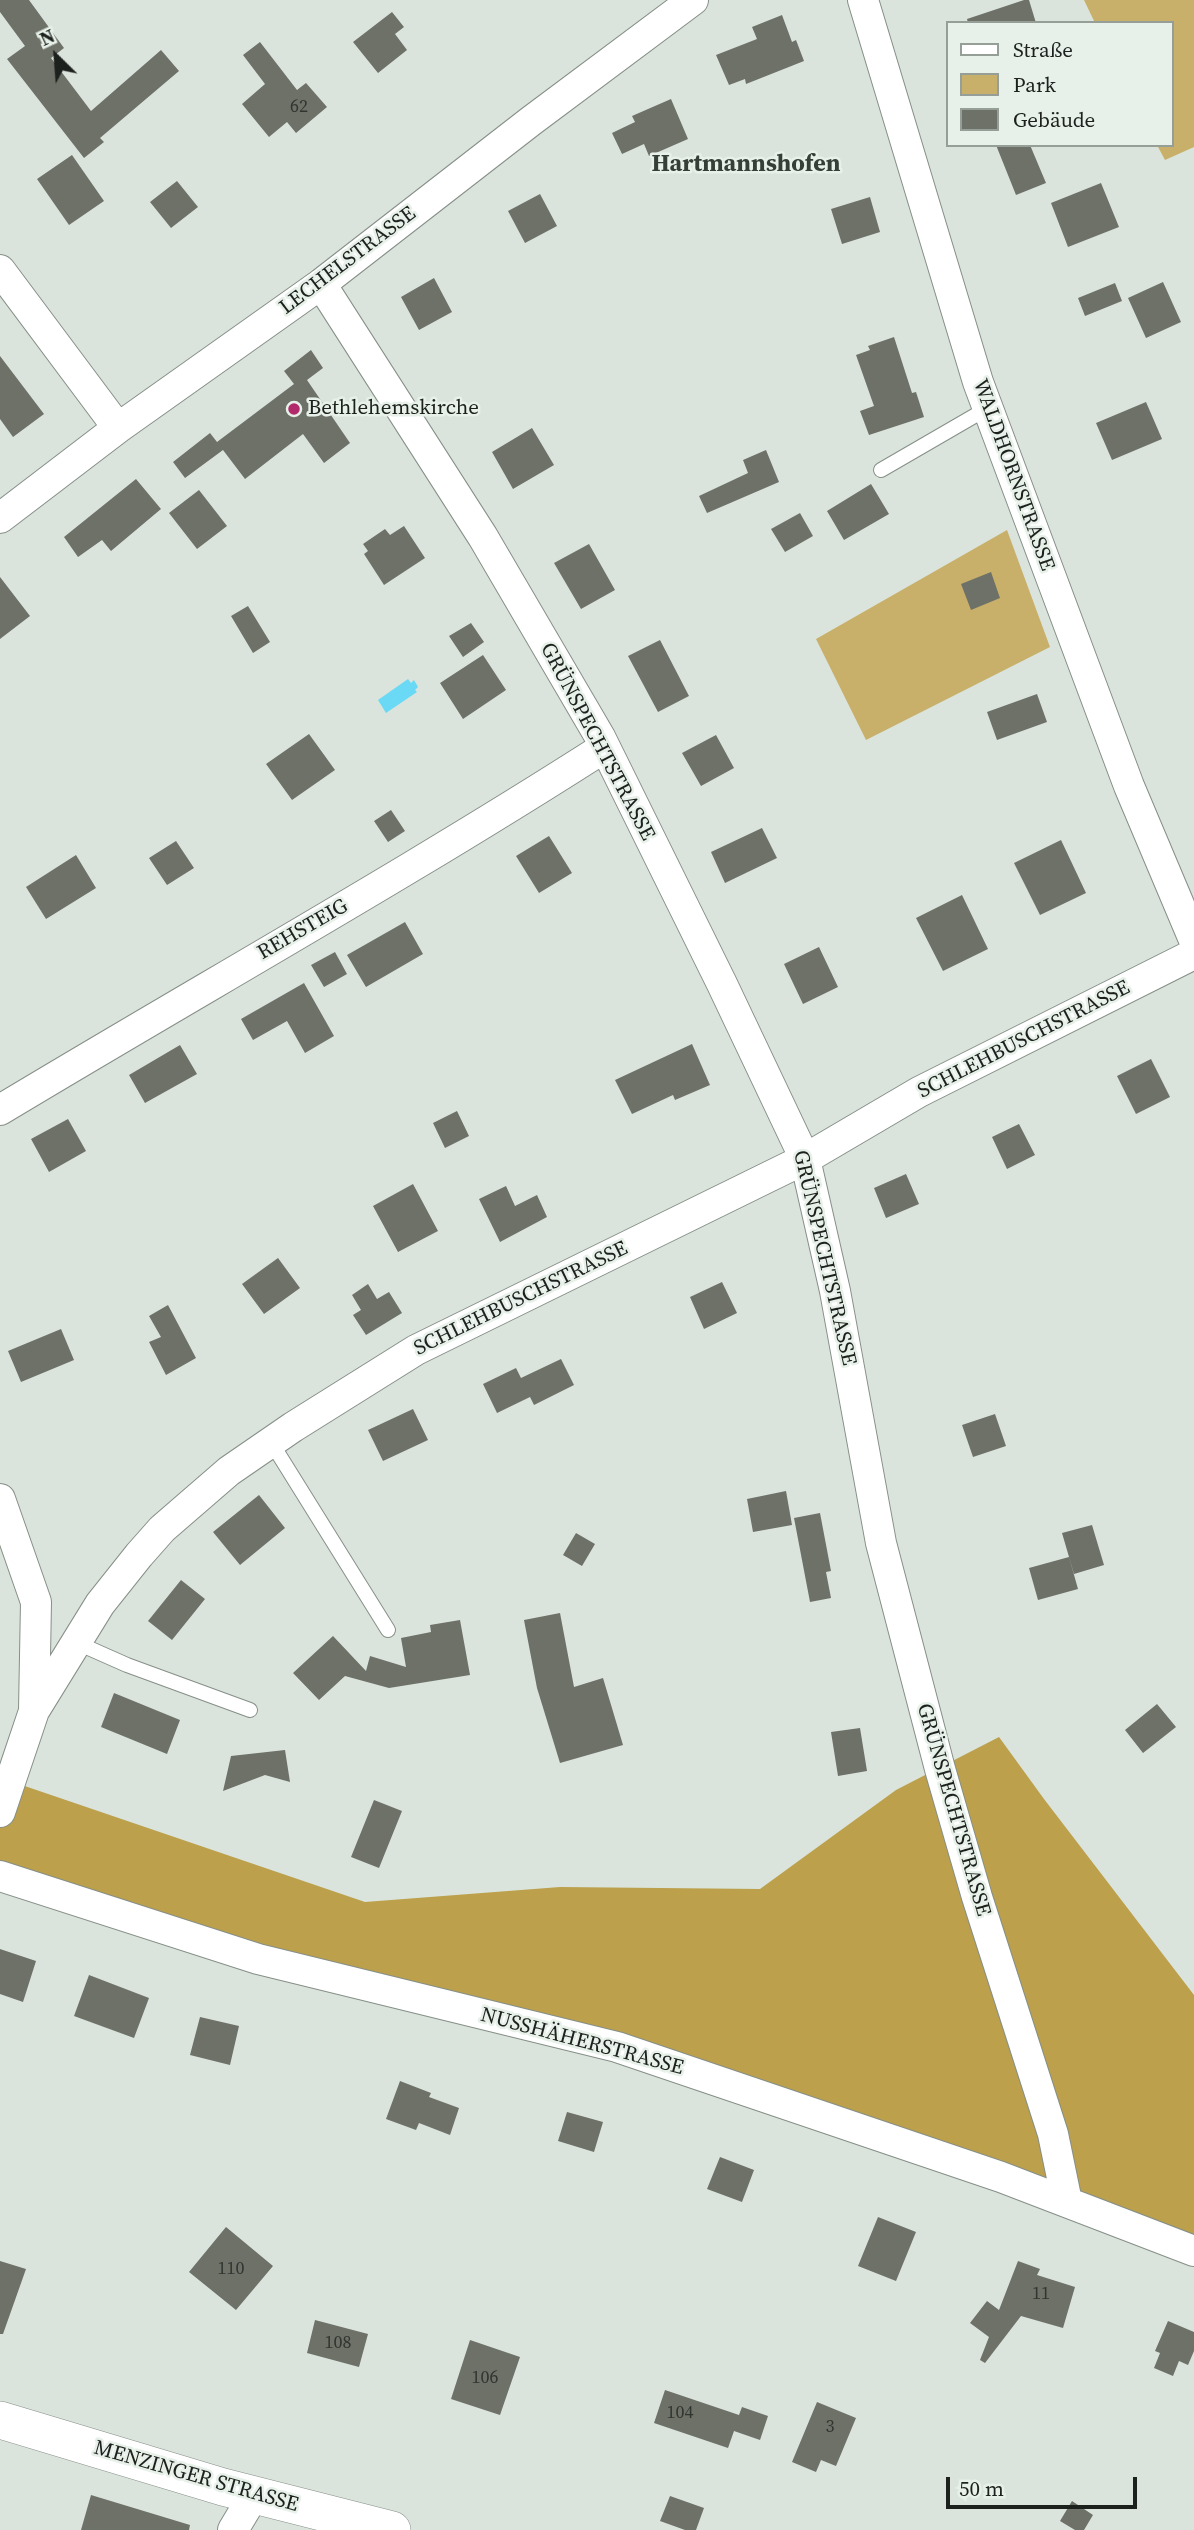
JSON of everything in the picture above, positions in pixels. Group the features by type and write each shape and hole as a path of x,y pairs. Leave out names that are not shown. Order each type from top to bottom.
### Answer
{"street":[{"name":"LECHELSTRASSE","path":"0,518 118,428 321,284 693,0"},
{"name":"WALDHORNSTRASSE","path":"863,0 988,408 1129,786 1194,940"},
{"path":"0,270 118,428"},
{"name":"GRÜNSPECHTSTRASSE","path":"321,284 482,537 604,747 722,984 805,1159 835,1290 881,1544 940,1769 1054,2134 1068,2202"},
{"name":"REHSTEIG","path":"0,1110 214,981 473,831 604,747"},
{"name":"SCHLEHBUSCHSTRASSE","path":"0,1812 34,1711 100,1604 163,1529 229,1471 416,1350 805,1159 919,1092 1194,954"},
{"path":"0,1499 36,1602 34,1711"},
{"name":"NUSSHÄHERSTRASSE","path":"0,1876 258,1959 617,2047 1001,2177 1194,2251"},
{"name":"MENZINGER STRASSE","path":"0,2420 254,2495 392,2530"},
{"path":"233,2530 254,2495"}],"lane":[{"path":"881,470 988,408"},
{"path":"271,1442 388,1630"},
{"path":"75,1642 127,1665 250,1710"}],"green space":[{"path":"1084,0 1194,0 1194,147 1165,160 1158,147 1173,147 1173,21 1094,21"},
{"path":"1007,530 1050,647 866,740 816,639"}],"shaded area":[{"path":"999,1737 1194,1995 1194,2251 1001,2177 0,1876 0,1812 10,1781 365,1902 560,1887 760,1889 896,1790"}],"water":[{"path":"408,679 411,683 414,680 418,687 415,690 417,692 386,713 378,700"}],"building":[{"path":"0,0 29,0 64,48 51,58 91,111 161,50 179,71 100,138 104,142 84,158 7,59 25,46 0,12"},
{"path":"1029,0 1035,21 968,21"},
{"path":"392,12 404,27 395,34 407,50 378,73 353,42"},
{"path":"782,15 792,42 796,40 804,61 746,84 745,79 729,85 716,55 757,39 752,27"},
{"path":"260,42 297,90 306,83 327,107 296,133 287,122 269,137 242,104 265,84 243,55"},
{"path":"671,99 688,139 649,156 644,144 622,154 612,133 635,122 632,116"},
{"path":"997,147 1031,147 1046,183 1016,195"},
{"path":"72,155 104,201 69,225 37,179"},
{"path":"177,181 198,207 171,228 150,202"},
{"path":"1101,183 1119,227 1068,247 1051,203"},
{"path":"540,194 557,226 525,243 508,211"},
{"path":"870,197 880,232 842,244 831,209"},
{"path":"434,278 452,312 419,330 401,297"},
{"path":"1163,282 1181,322 1146,338 1128,298"},
{"path":"1115,283 1122,301 1085,316 1078,298"},
{"path":"894,337 912,393 916,392 924,417 869,435 860,411 874,406 856,355 870,350 868,346"},
{"name":"Bethlehemskirche","path":"311,350 323,368 307,380 350,443 324,463 303,434 245,479 223,450 185,478 173,462 210,433 217,442 294,384 284,371"},
{"path":"0,356 44,414 13,437 0,419"},
{"path":"1146,402 1162,439 1112,460 1096,423"},
{"path":"532,428 554,465 513,489 492,452"},
{"path":"766,450 779,482 707,513 699,496 748,473 743,460"},
{"path":"136,479 161,509 111,551 102,540 78,557 64,537"},
{"path":"871,484 889,514 844,540 827,511"},
{"path":"199,490 227,526 197,549 169,513"},
{"path":"800,513 813,536 785,552 771,529"},
{"path":"404,526 425,558 384,585 364,554 368,551 363,544 385,529 390,535"},
{"path":"589,544 615,590 581,609 554,563"},
{"path":"991,572 1000,598 971,610 961,584"},
{"path":"0,577 30,616 0,639"},
{"path":"248,606 270,642 253,653 231,616"},
{"path":"471,623 484,642 463,657 449,636"},
{"path":"660,640 689,696 658,712 628,656"},
{"path":"483,655 506,690 463,719 440,683"},
{"path":"1037,694 1047,722 997,740 987,712"},
{"path":"309,734 335,770 292,800 266,764"},
{"path":"716,735 734,768 701,786 682,753"},
{"path":"391,810 405,831 388,842 374,821"},
{"path":"762,828 777,858 725,883 711,852"},
{"path":"549,836 572,873 539,893 516,856"},
{"path":"1061,840 1086,893 1040,915 1014,863"},
{"path":"176,841 194,868 167,885 149,858"},
{"path":"76,855 96,888 46,919 26,887"},
{"path":"962,895 988,949 943,971 916,918"},
{"path":"405,922 423,954 366,987 347,955"},
{"path":"819,947 838,987 803,1004 784,964"},
{"path":"335,952 347,974 324,987 311,965"},
{"path":"304,983 334,1036 305,1053 287,1021 253,1040 241,1019"},
{"path":"692,1044 710,1085 675,1100 673,1095 632,1114 615,1080"},
{"path":"180,1045 197,1074 145,1103 129,1075"},
{"path":"1151,1059 1170,1097 1136,1114 1117,1076"},
{"path":"457,1111 469,1136 445,1148 433,1123"},
{"path":"68,1119 86,1151 49,1172 31,1139"},
{"path":"1019,1124 1035,1155 1007,1169 992,1137"},
{"path":"906,1174 919,1204 886,1218 874,1188"},
{"path":"413,1184 438,1231 398,1252 373,1206"},
{"path":"506,1186 515,1206 537,1195 547,1217 500,1242 479,1199"},
{"path":"278,1258 300,1288 264,1314 242,1284"},
{"path":"722,1282 737,1313 704,1329 690,1297"},
{"path":"368,1284 377,1299 389,1292 402,1313 366,1335 353,1315 361,1310 352,1295"},
{"path":"168,1305 196,1358 166,1375 149,1342 161,1337 149,1316"},
{"path":"61,1329 74,1360 21,1382 8,1351"},
{"path":"561,1359 574,1385 534,1405 530,1397 497,1413 483,1384 516,1368 521,1378"},
{"path":"413,1409 428,1440 383,1461 368,1430"},
{"path":"995,1414 1006,1446 973,1457 962,1425"},
{"path":"786,1491 792,1525 753,1532 747,1499"},
{"path":"259,1495 285,1528 240,1565 213,1532"},
{"path":"820,1513 831,1571 826,1572 831,1598 810,1602 794,1518"},
{"path":"1092,1525 1104,1565 1074,1574 1062,1533"},
{"path":"576,1533 595,1544 582,1566 563,1555"},
{"path":"1069,1557 1078,1589 1038,1600 1029,1568"},
{"path":"181,1580 205,1599 172,1640 148,1621"},
{"path":"560,1613 574,1687 603,1678 623,1745 560,1763 537,1688 524,1620"},
{"path":"460,1620 470,1675 389,1688 345,1676 319,1700 293,1673 333,1636 366,1671 370,1656 406,1667 401,1638 431,1632 430,1625"},
{"path":"114,1693 180,1720 167,1754 101,1727"},
{"path":"1157,1704 1176,1727 1143,1753 1125,1730"},
{"path":"860,1728 867,1771 838,1776 831,1732"},
{"path":"285,1750 290,1782 265,1775 223,1791 231,1756"},
{"path":"374,1800 402,1811 379,1868 351,1857"},
{"path":"0,1949 36,1961 23,2002 0,1994"},
{"path":"89,1975 149,1998 134,2038 74,2016"},
{"path":"200,2017 239,2026 230,2065 190,2055"},
{"path":"400,2081 431,2093 429,2097 459,2108 450,2135 419,2123 416,2130 386,2119"},
{"path":"567,2112 603,2122 594,2152 558,2141"},
{"path":"720,2157 754,2170 742,2202 707,2189"},
{"path":"878,2217 916,2232 896,2281 858,2266"},
{"path":"226,2227 273,2266 236,2310 189,2272"},
{"path":"0,2261 26,2269 3,2334 0,2334"},
{"path":"1018,2261 1040,2269 1037,2275 1075,2287 1063,2328 1021,2316 985,2363 980,2360 989,2337 970,2323 987,2301 999,2310"},
{"path":"315,2320 368,2334 359,2367 307,2353"},
{"path":"1168,2321 1194,2332 1194,2351 1188,2365 1179,2361 1173,2376 1154,2368 1160,2353 1155,2351"},
{"path":"470,2340 520,2357 500,2415 451,2399"},
{"path":"665,2390 739,2415 742,2407 768,2416 760,2440 734,2431 728,2448 654,2423"},
{"path":"817,2402 856,2418 836,2466 821,2460 816,2472 792,2462"},
{"path":"91,2495 190,2525 189,2530 81,2530"},
{"path":"670,2496 704,2508 696,2530 685,2530 660,2521"},
{"path":"1072,2501 1093,2515 1084,2530 1075,2530 1060,2521"}],"place":[{"name":"Bethlehemskirche","path":"294,409"}],"district":[{"name":"Hartmannshofen","path":"746,165"}]}
